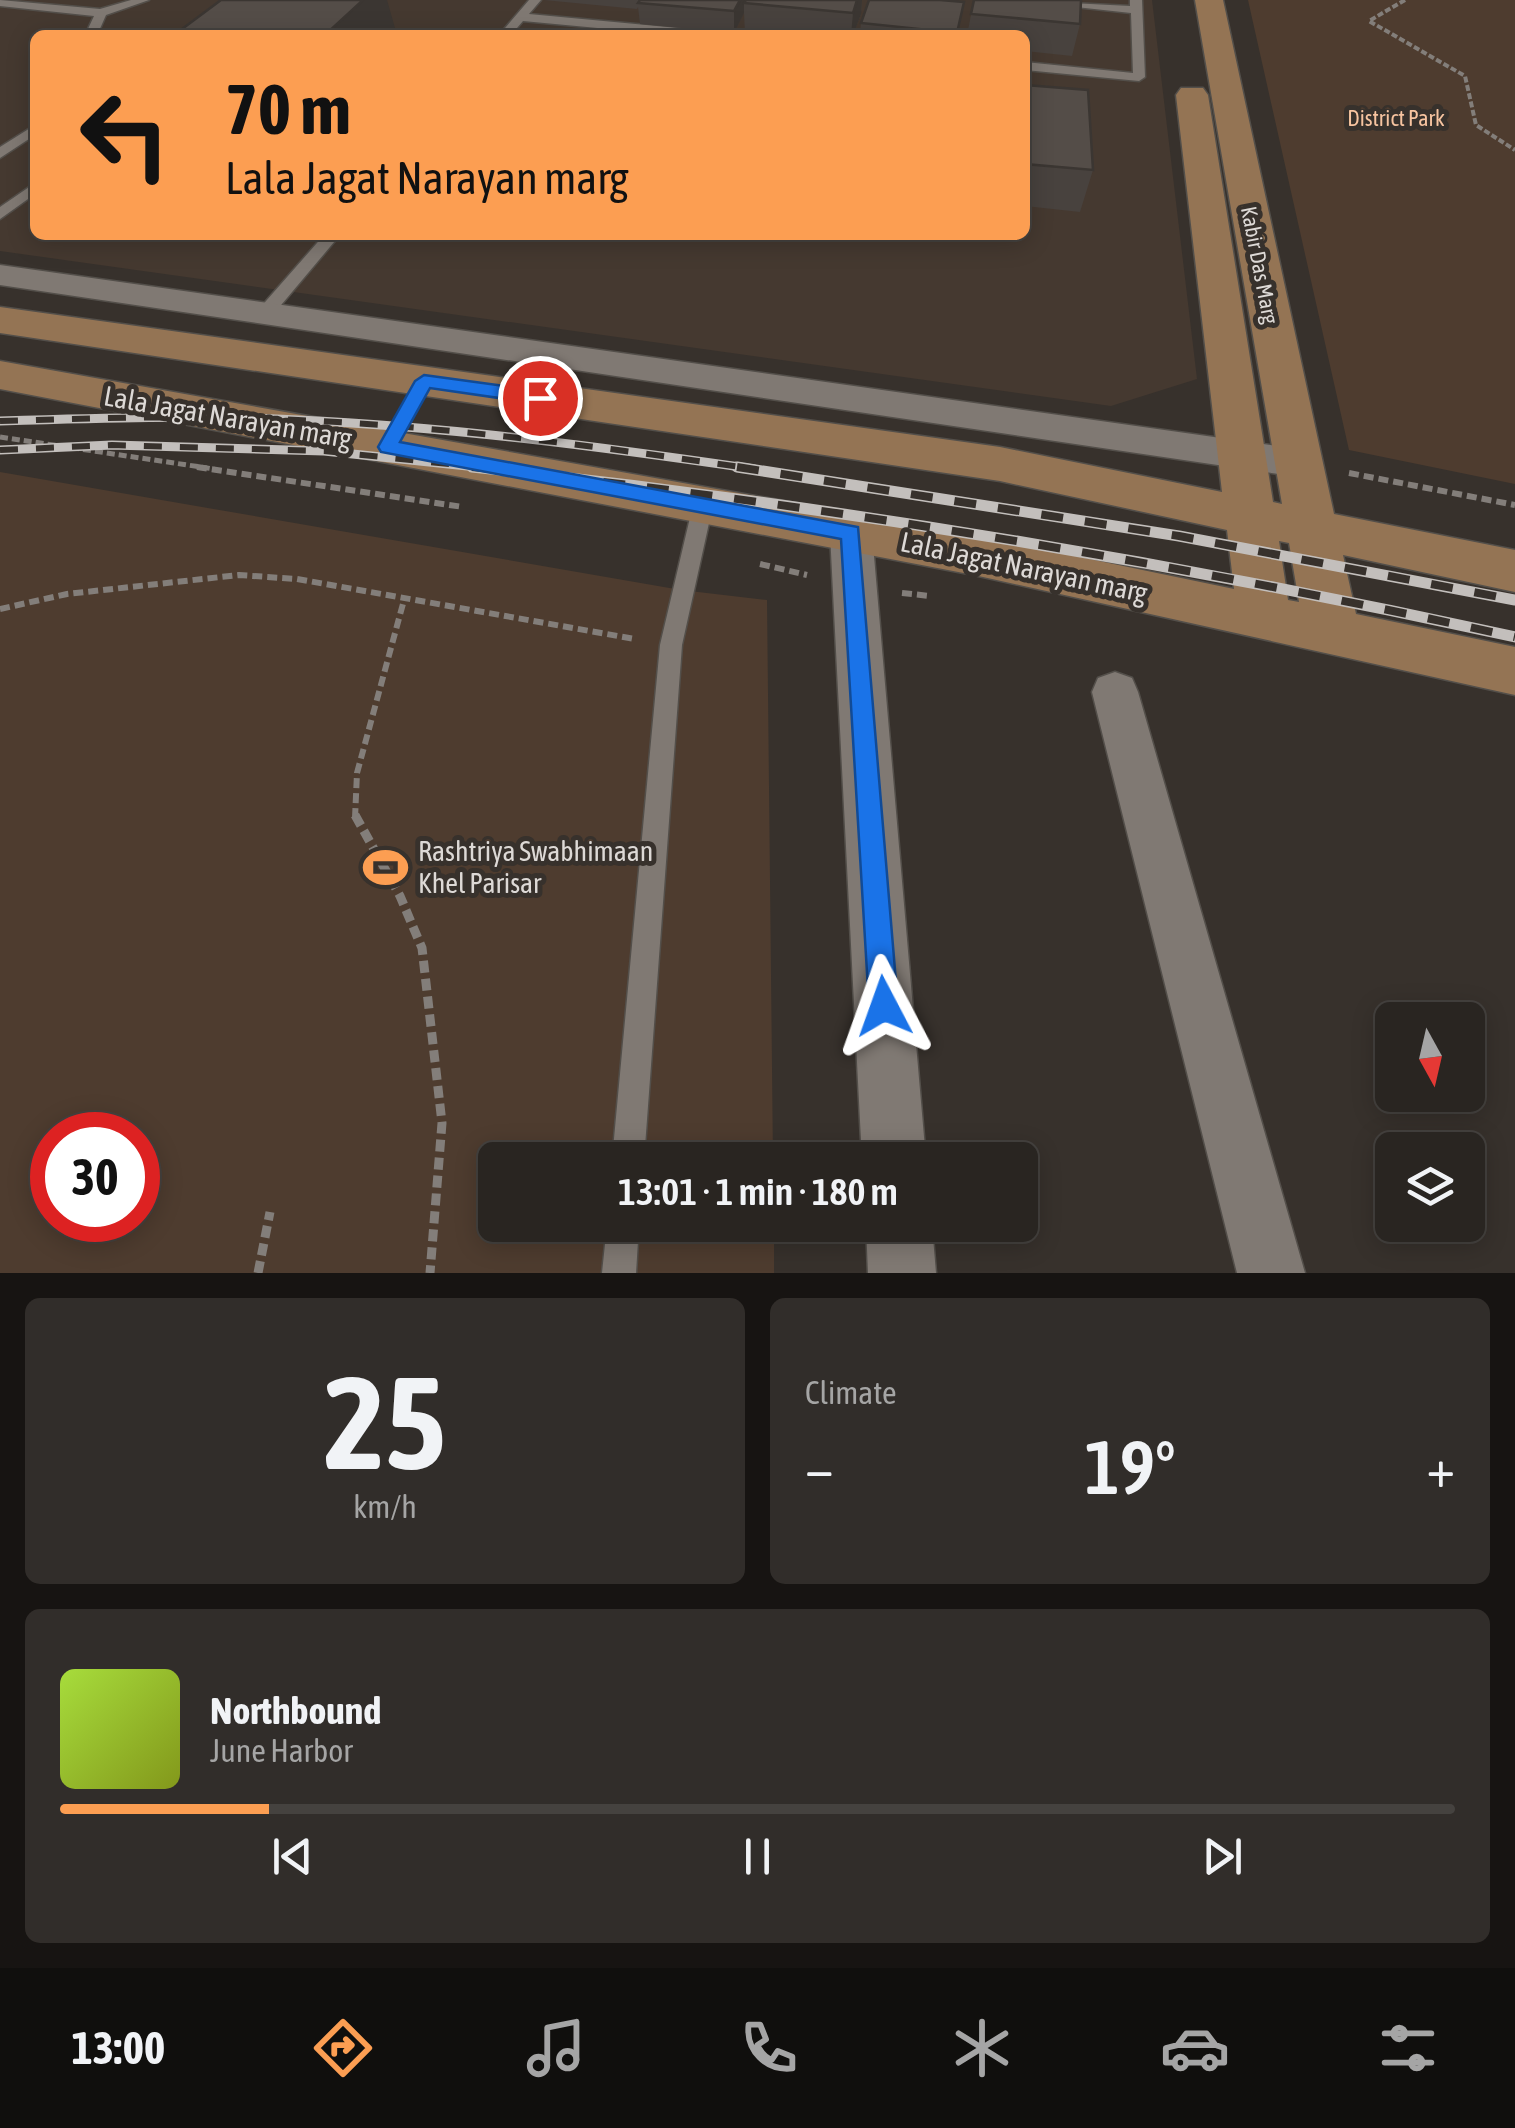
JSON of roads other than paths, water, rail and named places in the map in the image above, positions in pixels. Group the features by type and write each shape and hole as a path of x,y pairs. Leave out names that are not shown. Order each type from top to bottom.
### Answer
{"main road":[{"name":"Kabir Das Marg","path":"1179,0 1264,617"},
{"name":"Kabir Das Marg","path":"1208,0 1332,632"},
{"path":"0,320 1000,464 1245,484 1312,529 1515,571"},
{"name":"Lala Jagat Narayan marg","path":"0,376 388,447 697,526 851,533 1515,670"},
{"path":"388,447 424,381"}],"street":[{"path":"0,275 265,312 1245,484"},
{"path":"0,297 1245,484 1299,463"},
{"path":"851,533 893,1142"},
{"path":"1115,692 1271,1273"},
{"path":"900,1242 902,1273"}],"lane":[{"path":"0,3 31,2 102,12 143,0"},
{"path":"509,30 535,0"},
{"path":"1018,0 1136,5 1139,77 1030,66"},
{"path":"93,30 102,12"},
{"path":"521,17 658,30"},
{"path":"0,154 30,133"},
{"path":"0,214 30,191"},
{"path":"265,312 328,240"},
{"path":"630,1142 671,645 697,526"},
{"path":"619,1273 622,1242"}],"railway":[{"path":"0,421 186,417 355,423 527,439 754,469"},
{"path":"0,450 112,445 324,451 496,469"},
{"path":"472,467 734,499 996,538 1257,584 1515,637"},
{"path":"737,467 1179,536 1515,600"}],"place":[{"name":"Rashtriya Swabhimaan Khel Parisar","path":"385,867"}],"park label":[{"name":"District Park","path":"1396,118"}]}
